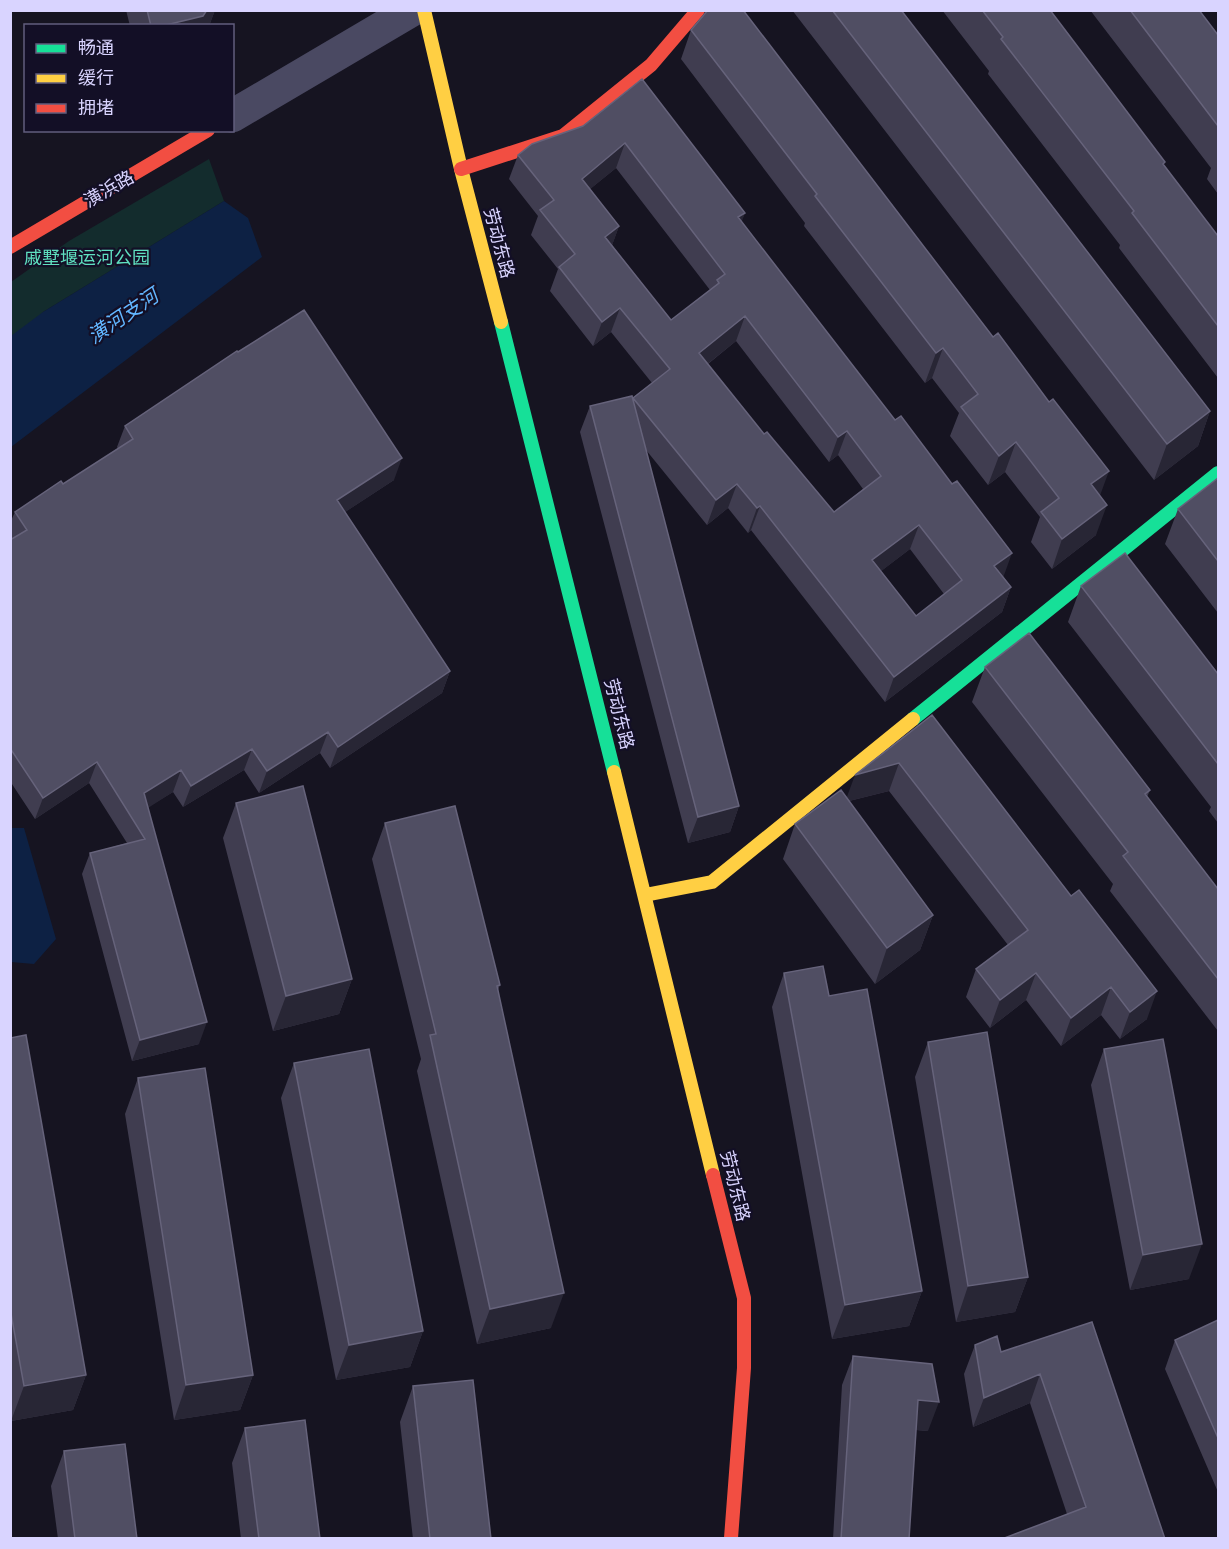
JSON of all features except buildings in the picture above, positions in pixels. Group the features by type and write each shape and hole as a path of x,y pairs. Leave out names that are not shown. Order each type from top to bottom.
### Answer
{"street":[{"path":"234,115 412,10"},
{"name":"劳动东路","path":"424,10 461,169 552,521 744,1298 744,1368 731,1539"},
{"path":"461,169 563,136 651,65 698,10"},
{"name":"潢浜路","path":"10,247 205,132"},
{"path":"645,895 712,882 1218,472"}],"green space":[{"name":"戚墅堰运河公园","path":"209,159 224,201 43,312 11,363 11,282 69,241"}],"water":[{"name":"潢河支河","path":"224,201 248,218 262,257 11,447 11,336 43,312"},
{"path":"11,828 24,828 56,939 34,964 11,962"}],"traffic: fast":[{"path":"501,322 614,772"},
{"path":"913,719 1218,473"}],"traffic: slow":[{"path":"424,10 461,169 501,322"},
{"path":"645,895 712,882 913,719"},
{"path":"614,772 713,1175"}],"traffic: jam":[{"path":"461,169 563,136 651,65 698,10"},
{"path":"10,247 205,132"},
{"path":"713,1175 744,1298 744,1368 731,1538"}]}
